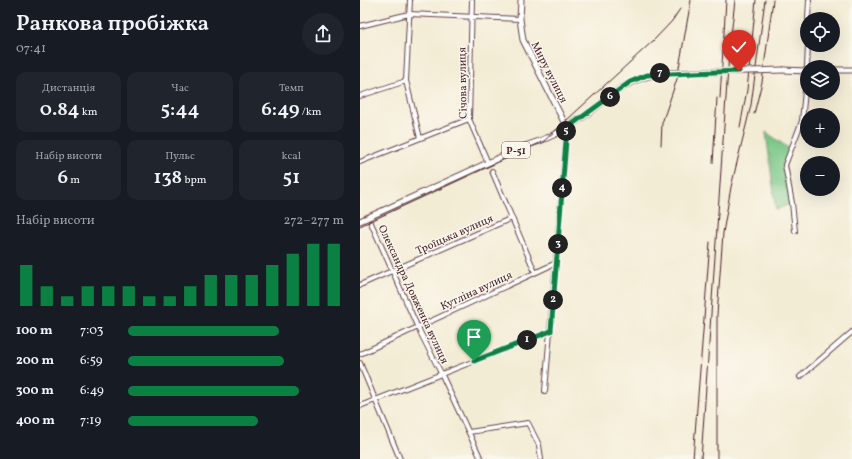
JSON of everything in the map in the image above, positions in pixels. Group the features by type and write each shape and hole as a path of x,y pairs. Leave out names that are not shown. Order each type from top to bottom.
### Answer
{"main road":[{"name":"Миру вулиця","path":"521,0 520,19 523,40 567,128"},
{"path":"840,70 852,70"},
{"name":"Р-51","path":"360,221 525,146 544,141 567,128 630,82 647,75 665,73 800,71"}],"street":[{"path":"410,0 406,81 420,138"},
{"name":"Січова вулиця","path":"472,0 469,119 488,163"},
{"path":"808,12 809,0"},
{"path":"360,26 409,14 471,18 520,19"},
{"path":"360,96 406,81"},
{"path":"795,231 792,203 785,165 802,121 804,100"},
{"path":"360,162 469,119"},
{"path":"545,391 567,128"},
{"path":"492,171 535,272"},
{"name":"Троїцька вулиця","path":"360,285 393,272 512,218"},
{"name":"Олександра Довженка вулиця","path":"371,223 418,328 442,375 481,459"},
{"name":"Кутліна вулиця","path":"360,354 556,263"},
{"path":"360,406 551,331"},
{"path":"800,377 852,332"},
{"path":"360,363 400,459"},
{"path":"469,432 528,423 539,445 541,459"}],"green space":[{"path":"766,132 791,150 785,165 792,203 776,210"}],"railway":[{"path":"661,145 662,123 677,79 691,0"},
{"path":"720,98 726,0"},
{"path":"701,459 729,54 735,0"},
{"path":"740,127 747,90 756,0"},
{"path":"717,459 717,315 723,233 731,187 751,105 765,0"},
{"path":"754,114 762,82 773,0"},
{"path":"360,226 544,141 654,40 672,21 680,9"},
{"path":"713,163 717,98"},
{"path":"693,459 710,242"}],"route":[{"path":"474,361 551,331 567,128 580,120 630,82 647,75 665,73 739,71"}]}
